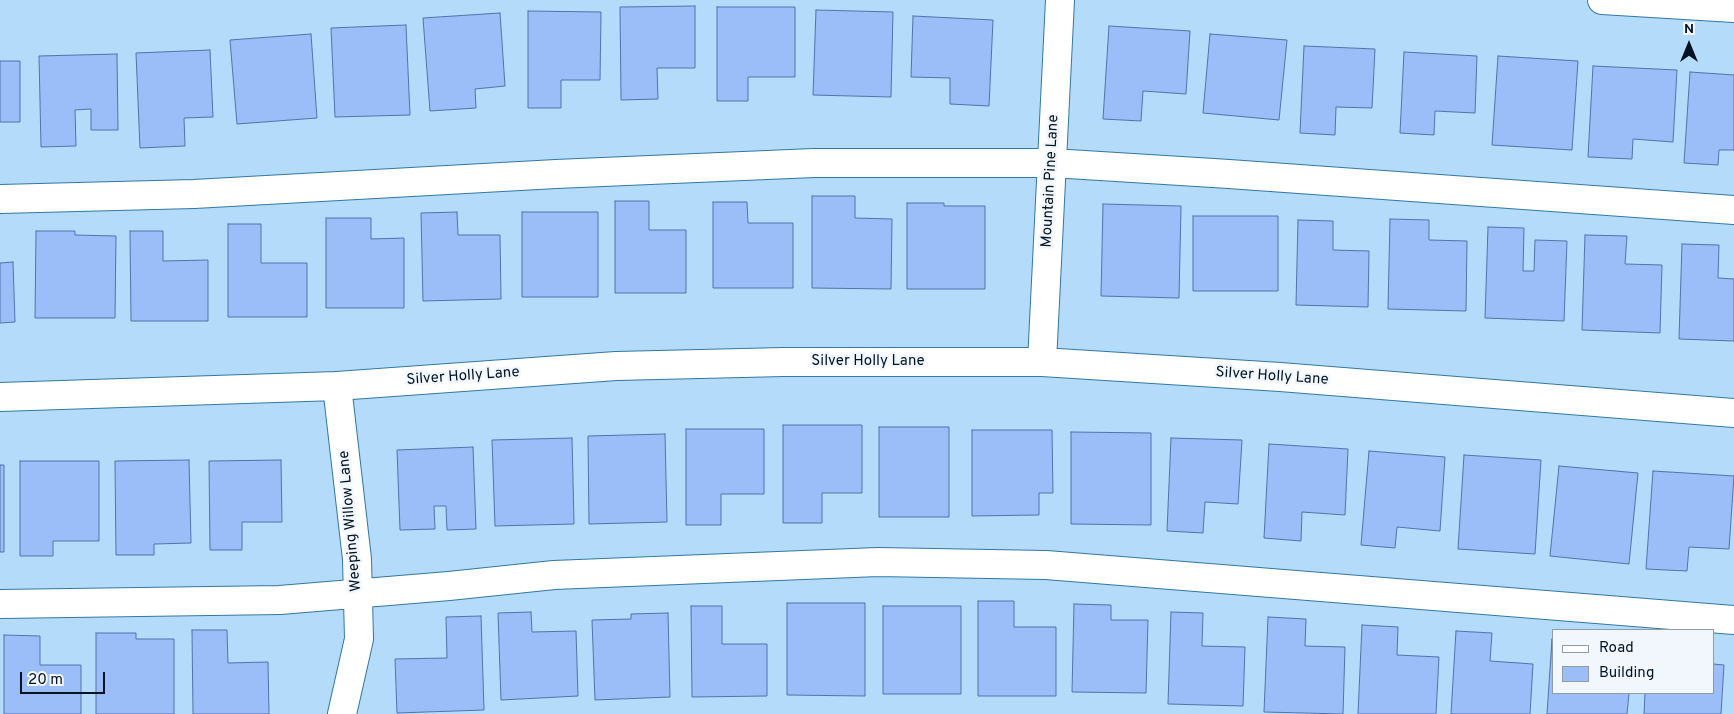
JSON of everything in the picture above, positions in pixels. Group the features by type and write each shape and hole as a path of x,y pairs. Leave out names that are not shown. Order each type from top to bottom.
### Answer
{"street":[{"name":"Mountain Pine Lane","path":"1042,362 1060,0"},
{"path":"1602,0 1734,8"},
{"path":"0,199 194,194 556,174 814,163 1052,163 1734,210"},
{"name":"Silver Holly Lane","path":"0,396 337,386 616,366 784,362 1042,362 1280,377 1734,413"},
{"name":"Weeping Willow Lane","path":"337,386 357,559 359,639 342,714"},
{"path":"0,604 280,600 554,575 888,562 1056,566 1734,620"}],"building":[{"path":"695,6 695,68 657,68 658,99 621,100 620,7"},
{"path":"717,7 795,7 795,77 748,77 748,101 717,101"},
{"path":"816,10 893,12 891,97 813,95"},
{"path":"528,11 601,12 600,80 561,80 561,108 528,108"},
{"path":"500,13 505,86 475,89 476,108 430,111 423,18"},
{"path":"913,16 993,20 989,106 950,104 950,78 911,77"},
{"path":"406,25 410,115 335,117 331,28"},
{"path":"1109,26 1190,31 1186,94 1143,91 1141,121 1103,119"},
{"path":"311,34 317,118 237,124 230,40"},
{"path":"1210,34 1287,40 1279,120 1203,113"},
{"path":"1304,46 1375,49 1372,108 1336,107 1335,135 1300,133"},
{"path":"210,50 213,117 184,118 185,146 140,148 136,53"},
{"path":"1404,52 1477,56 1475,113 1435,111 1434,135 1400,133"},
{"path":"117,54 118,130 91,130 91,109 75,110 76,146 41,147 39,56"},
{"path":"1498,56 1578,61 1572,150 1492,145"},
{"path":"0,61 20,61 20,122 0,122"},
{"path":"1593,66 1677,70 1673,142 1633,139 1632,159 1588,157"},
{"path":"1690,72 1734,75 1734,150 1719,150 1718,165 1684,163"},
{"path":"812,196 855,196 855,218 892,219 891,289 812,288"},
{"path":"615,201 649,201 649,230 686,230 686,293 615,293"},
{"path":"713,202 747,202 748,223 793,223 793,288 713,288"},
{"path":"907,203 944,203 944,206 985,206 985,289 907,289"},
{"path":"1103,204 1181,206 1179,298 1101,296"},
{"path":"457,212 458,235 500,235 501,299 423,301 421,213"},
{"path":"522,212 598,212 598,297 522,297"},
{"path":"1193,216 1278,216 1278,291 1193,291"},
{"path":"326,218 371,218 371,239 404,238 404,308 326,308"},
{"path":"1390,219 1429,220 1429,240 1467,241 1466,311 1388,309"},
{"path":"1298,220 1333,221 1333,250 1369,251 1368,307 1296,305"},
{"path":"228,224 261,224 261,263 307,263 307,317 228,317"},
{"path":"1488,227 1524,228 1523,271 1534,271 1535,240 1567,241 1564,321 1485,318"},
{"path":"36,231 75,231 75,235 116,236 115,318 35,318"},
{"path":"130,231 163,231 163,261 208,260 208,321 131,321"},
{"path":"1585,235 1627,236 1625,264 1662,265 1660,333 1582,330"},
{"path":"1682,244 1719,245 1718,278 1734,279 1734,341 1679,339"},
{"path":"13,262 15,322 0,323 0,263"},
{"path":"783,425 862,425 862,493 822,493 822,523 783,523"},
{"path":"879,427 949,427 949,517 879,517"},
{"path":"686,429 764,429 764,494 721,494 721,525 686,525"},
{"path":"972,430 1052,430 1053,493 1039,493 1039,515 972,516"},
{"path":"1071,432 1151,433 1151,525 1071,524"},
{"path":"665,434 667,522 589,524 588,436"},
{"path":"572,438 574,524 495,526 492,440"},
{"path":"1171,438 1242,440 1238,504 1205,502 1203,533 1167,531"},
{"path":"1269,444 1348,449 1345,515 1302,512 1301,541 1264,538"},
{"path":"473,447 476,529 447,530 446,506 434,506 435,529 400,530 397,450"},
{"path":"1369,451 1445,457 1440,531 1397,527 1395,548 1361,545"},
{"path":"1464,455 1541,460 1535,554 1458,549"},
{"path":"189,460 191,543 154,544 154,555 116,555 115,461"},
{"path":"281,460 282,522 242,522 242,550 210,550 209,461"},
{"path":"20,461 99,461 99,541 53,541 53,556 20,556"},
{"path":"0,465 4,465 4,552 0,552"},
{"path":"1559,466 1638,473 1629,564 1550,556"},
{"path":"1653,471 1734,476 1729,549 1689,547 1687,571 1646,569"},
{"path":"978,601 1014,601 1014,627 1056,627 1056,696 978,696"},
{"path":"787,603 865,603 865,696 787,695"},
{"path":"1074,604 1111,605 1111,620 1148,620 1146,693 1072,692"},
{"path":"691,606 722,606 722,644 767,644 767,696 692,697"},
{"path":"883,606 961,606 961,694 883,694"},
{"path":"531,612 532,632 576,631 578,696 501,700 498,613"},
{"path":"1171,612 1203,613 1202,646 1245,647 1243,706 1168,704"},
{"path":"668,613 670,697 595,700 592,620 631,619 631,614"},
{"path":"481,616 484,710 397,713 395,659 447,658 446,617"},
{"path":"1268,617 1306,619 1305,646 1345,647 1343,714 1264,712"},
{"path":"1362,625 1398,627 1397,655 1439,657 1436,714 1358,714"},
{"path":"192,630 227,630 228,663 268,662 269,714 193,714"},
{"path":"1456,631 1492,633 1490,661 1533,664 1530,714 1451,714"},
{"path":"96,633 136,633 136,639 174,639 174,714 96,714"},
{"path":"4,635 40,636 40,665 81,665 81,714 4,714"},
{"path":"1552,639 1552,694 1629,694 1627,714 1547,714"},
{"path":"1714,664 1724,665 1721,714 1644,714 1645,694 1714,694"}]}
